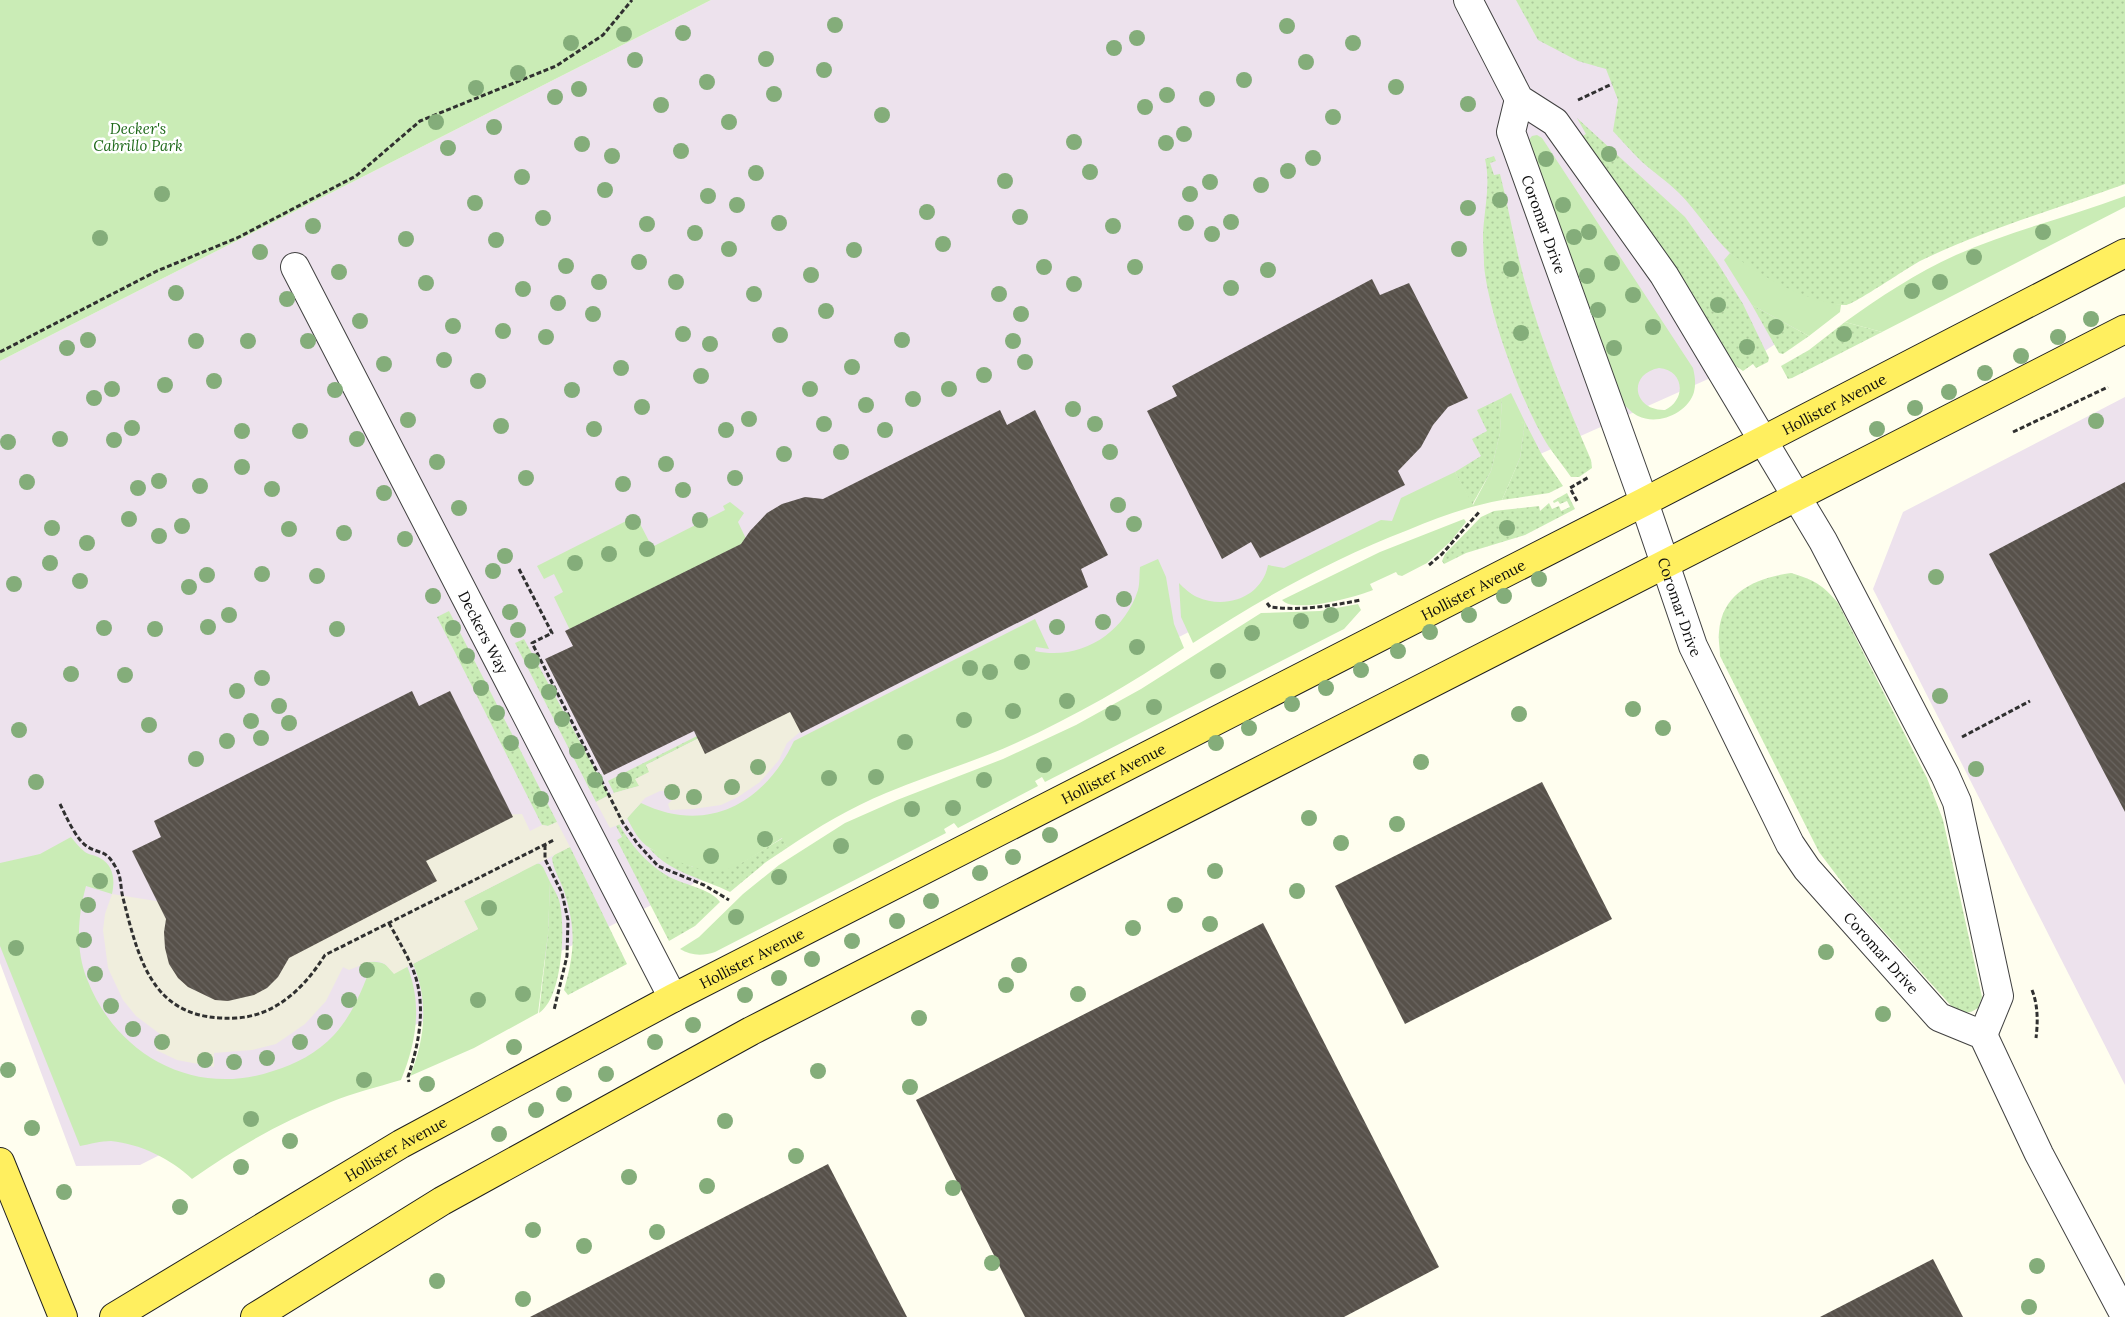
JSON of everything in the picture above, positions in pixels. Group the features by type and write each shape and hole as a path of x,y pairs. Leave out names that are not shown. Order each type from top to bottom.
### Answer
{"main road":[{"name":"Hollister Avenue","path":"114,1317 401,1144 673,998 1644,502 2125,253"},
{"path":"255,1317 442,1201 751,1031 1665,566 1797,496 2125,329"},
{"path":"0,1162 63,1317"}],"street":[{"path":"1468,0 1519,99 1555,122 1664,275 1797,496 1849,589 1946,775 1957,802 1999,996 1983,1035 2039,1154 2125,1316"},
{"name":"Coromar Drive","path":"1519,99 1511,132 1644,502 1693,646 1790,844 1807,869 1939,1018 1983,1035"},
{"name":"Deckers Way","path":"295,267 673,998"}],"path":[{"path":"0,352 158,271 237,238 356,176 420,121 556,66 602,35 632,0"},
{"path":"1572,102 1612,84"},
{"path":"2013,432 2108,387"},
{"path":"1579,504 1570,488 1589,477"},
{"path":"1428,565 1442,554 1480,511"},
{"path":"519,569 552,633 532,643 623,823 637,844 658,866 704,885 729,900"},
{"path":"1267,603 1270,607 1292,610 1320,608 1361,600"},
{"path":"1955,740 2030,701"},
{"path":"60,804 72,828 87,847 106,853 116,867 122,882 122,896 138,947 147,970 160,993 176,1007 196,1015 216,1019 240,1018 267,1010 289,998 306,983 325,955 545,844 545,860 562,893 568,920 568,956 554,1010"},
{"path":"389,923 417,982 420,1002 420,1028 408,1077 409,1082"}],"shaded area":[{"path":"711,0 2125,0 1897,261 1753,359 1529,459 140,1165 76,1166 0,963 0,361"},
{"path":"2125,397 2125,1085 1873,589 1903,512"},
{"path":"796,702 807,726 787,743 779,760 760,782 738,797 721,805 670,810 668,804 677,795 674,790 660,791 645,798 623,823 610,828 596,802 614,793 639,786 635,779 649,772 646,765 705,735"},
{"path":"522,814 530,831 542,825 548,826 557,822 570,847 464,901 478,929 394,974 385,964 378,961 369,962 349,970 343,967 326,1001 305,1024 276,1044 252,1050 214,1053 214,1067 177,1060 156,1050 164,1037 136,1016 123,1000 108,968 103,930 105,914 112,894 181,905 411,860 502,815"}],"green space":[{"name":"Decker's Cabrillo Park","path":"0,0 711,0 0,361"},
{"path":"1516,0 2125,0 2125,184 1970,239 1920,261 1846,305 1817,301 1769,280 1730,253 1679,193 1641,161 1613,131 1618,100 1606,69 1578,61 1538,40"},
{"path":"1577,118 1685,217 1717,262 1743,304 1769,358 1768,362 1756,368 1753,364 1743,371 1733,364 1581,137 1586,134"},
{"path":"1537,135 1542,138 1693,368 1695,386 1691,399 1686,406 1671,416 1646,419 1636,415 1623,404 1527,142 1532,136","holes":["1659,368 1667,370 1678,379 1680,386 1677,399 1665,410 1654,409 1646,405 1641,399 1638,392 1638,384 1642,377 1649,372"]},
{"path":"1494,156 1496,161 1490,163 1494,175 1500,174 1518,255 1535,316 1543,341 1591,460 1592,468 1579,477 1571,477 1539,430 1508,359 1492,308 1484,265 1483,235 1487,187 1485,159"},
{"path":"2125,196 2125,207 1882,332 1845,322 1899,286 1976,246"},
{"path":"1730,253 1782,286 1825,302 1841,305 1840,312 1809,336 1752,305 1724,260"},
{"path":"1752,305 1809,336 1783,354 1779,353"},
{"path":"1845,322 1882,332 1788,379 1781,366 1809,350"},
{"path":"1511,393 1525,422 1520,458 1502,500 1443,516 1380,541 1298,581 1193,643 1181,617 1179,583 1192,594 1208,601 1231,601 1241,598 1251,593 1258,585 1268,565 1284,568 1381,520 1392,521 1401,498 1455,472 1473,505 1491,471 1500,433 1502,398"},
{"path":"1502,398 1500,433 1491,471 1472,505 1455,472 1481,456 1472,439 1487,431 1477,410"},
{"path":"1525,422 1542,455 1563,486 1549,493 1502,500 1520,458"},
{"path":"1567,493 1575,509 1525,535 1466,553 1444,564 1442,561 1445,554 1481,517 1494,511 1539,506 1540,511 1549,503 1552,509 1559,506 1561,511 1570,507 1567,501 1560,504 1558,501 1554,503 1553,501"},
{"path":"730,502 744,513 738,522 748,543 570,630 554,597 563,592 554,574 544,579 537,566 636,516 652,547 725,510 723,506"},
{"path":"1464,519 1466,522 1451,541 1427,563 1402,576 1396,572 1370,584 1373,590 1340,600 1312,605 1289,604 1282,600 1380,552"},
{"path":"1158,559 1166,577 1174,624 1184,648 1102,699 1038,733 1000,750 902,786 873,799 835,818 787,848 782,838 745,861 722,871 715,872 696,868 656,852 639,839 627,818 641,803 665,812 689,816 711,814 731,808 750,797 767,782 782,763 794,741 1035,619 1049,649 1036,647 1035,651 1052,653 1084,648 1098,641 1122,620 1138,590 1140,567"},
{"path":"1791,573 1817,584 1827,591 1838,603 1927,778 1943,820 1982,997 1978,1008 1972,1011 1955,1010 1853,897 1819,852 1720,656 1719,635 1722,618 1734,597 1754,583"},
{"path":"1358,604 1361,610 1344,629 1045,782 1042,777 1035,781 1038,786 958,828 954,823 944,829 946,833 715,952 697,955 680,949 699,937 743,894 779,865 845,823 897,800 1003,759 1076,725 1141,689 1261,613 1320,611"},
{"path":"449,611 557,822 548,826 542,825 437,617"},
{"path":"524,639 609,795 596,802 515,643"},
{"path":"703,733 705,735 646,765 650,772 639,786 614,793 608,781"},
{"path":"619,824 628,839 652,865 672,878 716,897 720,902 695,926 669,941 617,840 622,837 616,826"},
{"path":"71,837 85,852 105,861 111,869 112,894 86,886 81,909 79,944 83,968 100,1006 117,1029 138,1049 161,1064 187,1074 215,1079 244,1078 282,1068 313,1052 334,1035 356,1002 371,966 369,962 377,962 387,965 394,973 407,966 412,980 415,995 416,1024 411,1052 401,1080 339,1099 294,1118 242,1146 192,1179 165,1159 133,1145 111,1141 80,1146 0,946 0,863 40,854"},
{"path":"783,838 787,848 766,862 730,892 676,869 649,848 693,867 741,863"},
{"path":"570,847 627,964 568,995 564,990 572,952 571,917 563,887 552,858 555,854"},
{"path":"534,863 540,864 543,867 550,882 548,934 538,1013 474,1048 410,1076 419,1048 423,1020 421,992 413,964 478,929 464,901 519,873"},
{"path":"550,882 558,898 561,911 561,960 553,993 547,1005 539,1013 548,934"}],"building":[{"path":"1372,279 1380,295 1409,283 1468,398 1448,407 1433,425 1421,447 1398,471 1405,485 1260,558 1251,542 1222,559 1147,411 1177,396 1172,386"},
{"path":"1000,410 1007,425 1035,410 1108,555 1081,569 1088,587 801,733 790,712 705,754 694,731 604,775 545,659 573,646 565,631 741,544 767,513 782,504 805,497 823,499"},
{"path":"2125,482 2125,812 1989,554"},
{"path":"412,691 419,706 450,691 513,817 426,861 437,881 289,958 278,977 267,988 254,995 228,1001 215,1000 188,987 178,978 169,964 165,948 164,932 166,919 132,851 161,837 154,821"},
{"path":"1542,782 1612,919 1405,1024 1335,886"},
{"path":"1263,923 1439,1267 1344,1317 1025,1317 916,1100"},
{"path":"828,1164 907,1317 530,1317"},
{"path":"1933,1259 1963,1317 1820,1317"}]}
